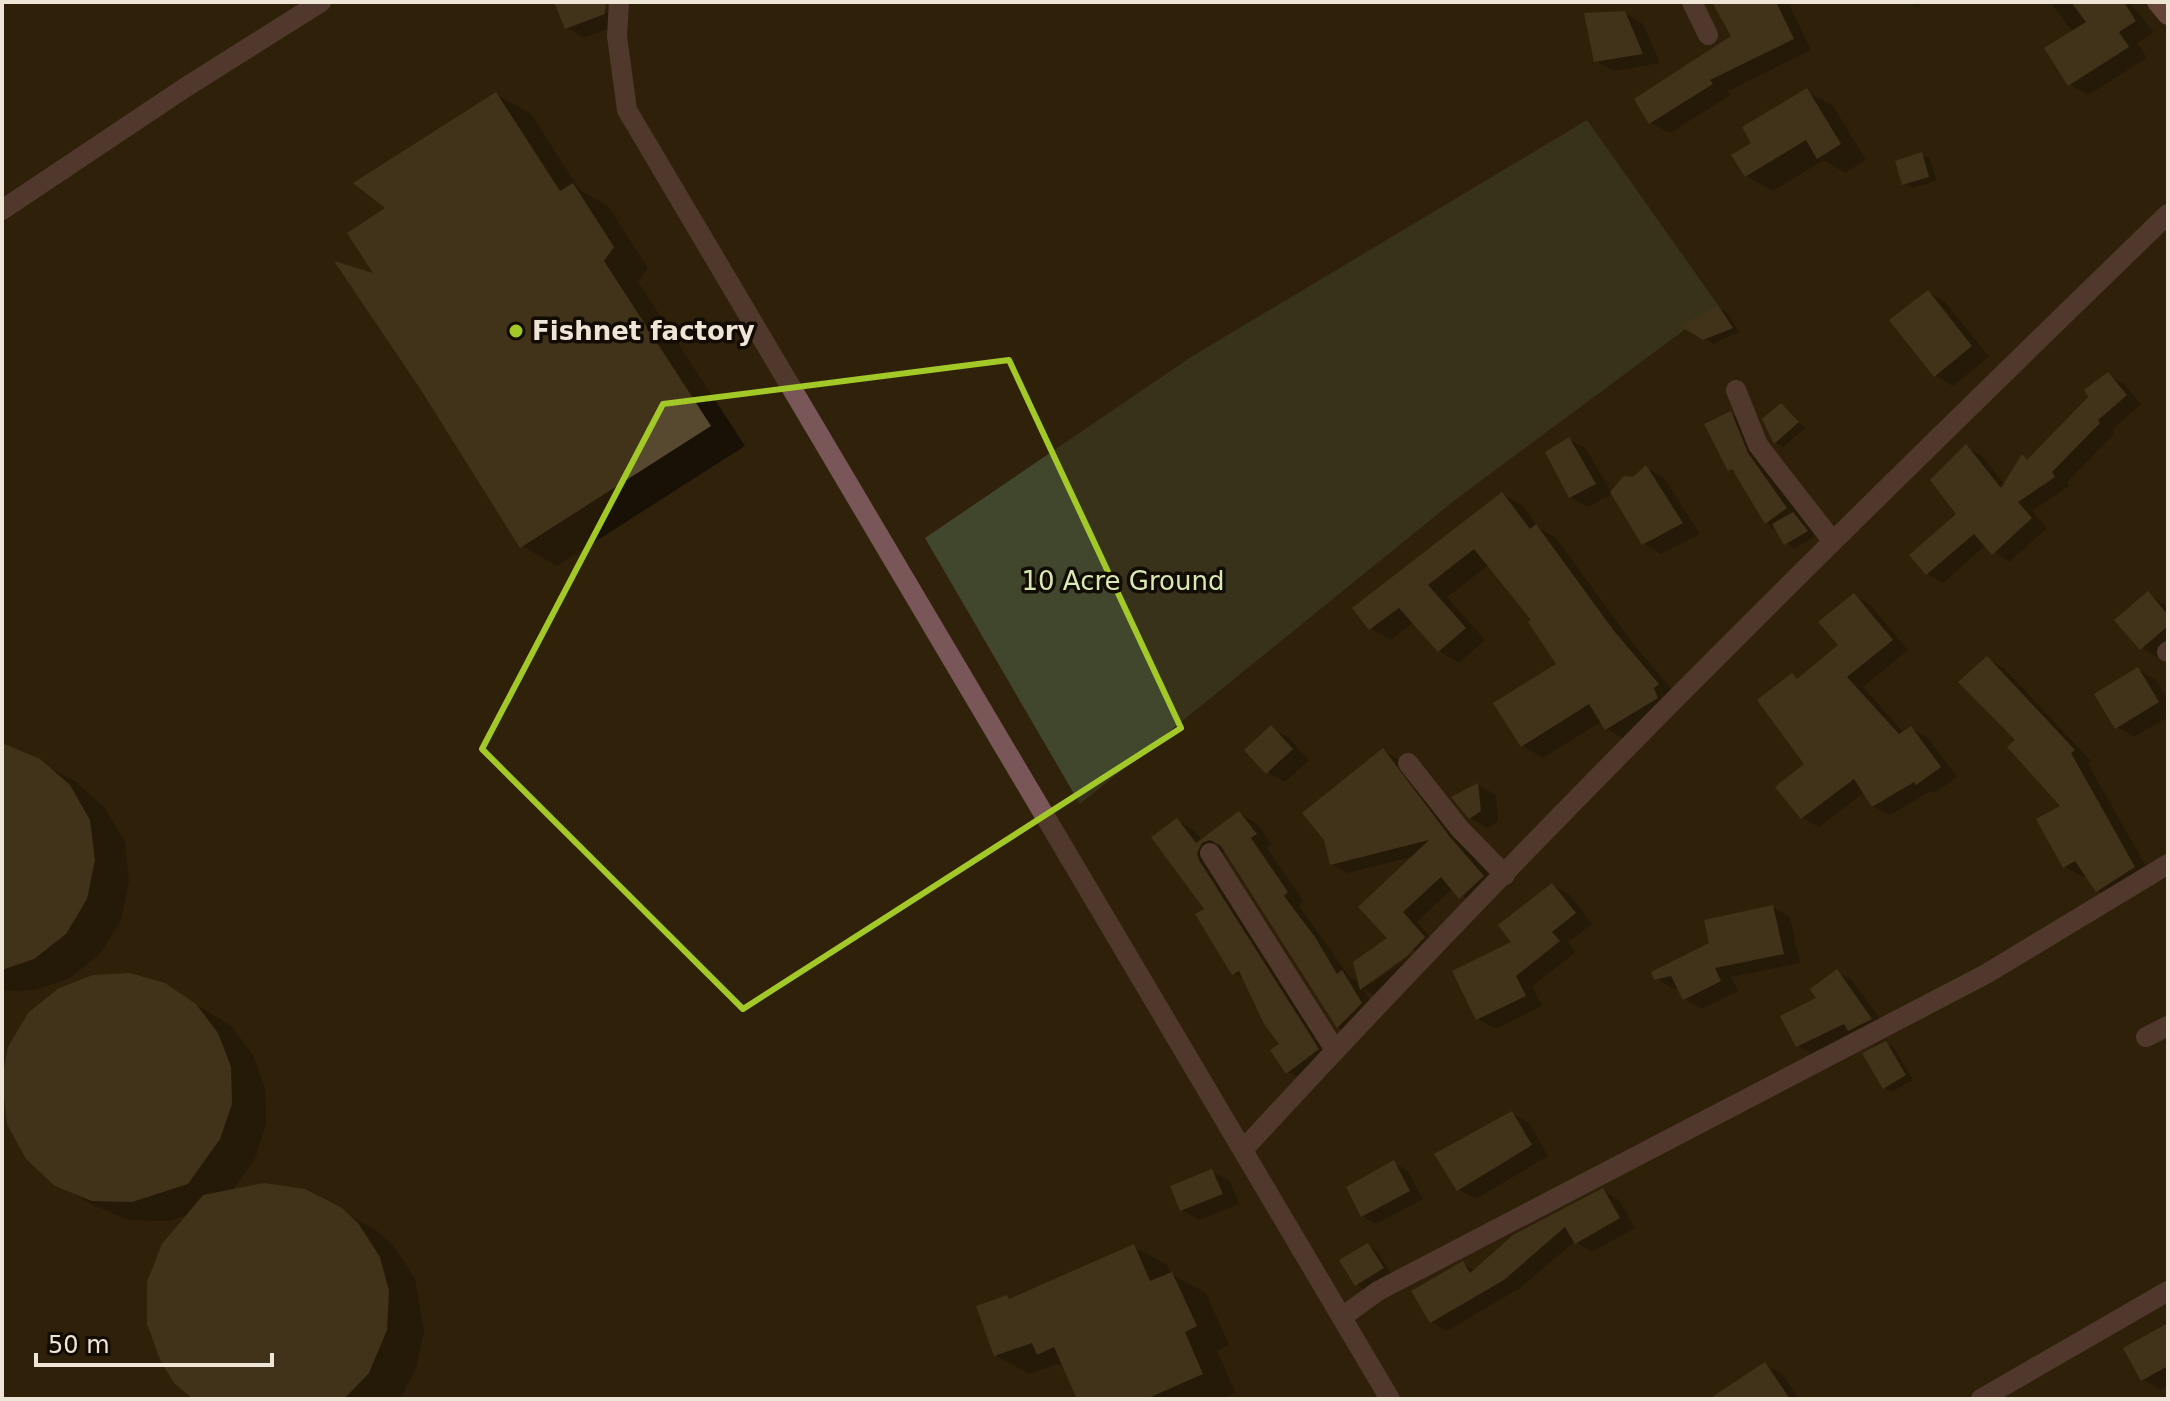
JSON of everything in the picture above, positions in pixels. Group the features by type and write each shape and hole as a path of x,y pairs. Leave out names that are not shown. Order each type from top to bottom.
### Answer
{"main road":[{"path":"2157,2 2168,15"}],"street":[{"path":"2,210 186,87 321,2"},
{"path":"619,2 617,36 627,110 1390,1399"},
{"path":"1692,2 1708,35"},
{"path":"1243,1150 1335,1050 1831,539 2168,214"},
{"path":"1736,390 1758,445 1831,539"},
{"path":"1408,763 1460,829 1505,875"},
{"path":"1210,853 1335,1050"},
{"path":"1342,1317 1378,1291 1986,974 2168,864"},
{"path":"2146,1037 2168,1026"},
{"path":"1981,1399 2168,1291"}],"highlighted area":[{"path":"1009,360 1181,728 743,1009 482,749 663,404"}],"green space":[{"name":"10 Acre Ground","path":"1587,120 1718,305 1455,500 1080,804 925,538 1191,357"}],"building":[{"path":"554,2 606,2 605,14 565,29"},
{"path":"1712,2 1776,2 1794,39 1710,80 1713,84 1649,124 1634,99 1731,36"},
{"path":"2071,2 2124,2 2136,21 2119,32 2129,47 2068,86 2044,48 2086,22"},
{"path":"1625,11 1643,54 1594,62 1584,13"},
{"path":"1807,88 1841,144 1817,159 1806,140 1745,177 1731,155 1751,143 1742,127"},
{"name":"Fishnet factory","path":"496,92 560,191 573,183 614,247 604,261 711,426 520,548 421,390 334,261 373,273 347,233 385,208 353,183"},
{"path":"1922,152 1929,177 1902,185 1895,161"},
{"path":"1928,290 1972,346 1934,377 1889,320"},
{"path":"1718,305 1733,328 1703,340 1680,326"},
{"path":"2108,372 2127,395 2098,420 2100,423 2052,472 2055,477 2018,502 2032,518 1992,555 1974,534 1926,575 1909,555 1956,514 1930,480 1966,444 2001,488 2022,454 2027,460 2088,397 2084,390"},
{"path":"1781,403 1799,422 1774,444 1762,419"},
{"path":"1731,411 1748,453 1787,508 1765,524 1732,469 1728,471 1704,424"},
{"path":"1569,437 1596,484 1569,498 1545,452"},
{"path":"1646,465 1683,523 1642,545 1610,492 1624,476 1633,477"},
{"path":"1502,492 1530,529 1536,524 1614,631 1659,684 1654,688 1658,698 1605,730 1589,704 1521,747 1493,703 1556,664 1528,622 1531,620 1474,549 1428,585 1466,628 1438,652 1399,608 1369,630 1352,608"},
{"path":"1793,512 1808,531 1784,545 1772,524"},
{"path":"2148,591 2168,615 2168,626 2140,650 2114,620"},
{"path":"1854,593 1893,640 1847,677 1899,734 1911,726 1941,767 1916,785 1914,782 1872,807 1854,779 1801,819 1775,787 1804,764 1757,700 1792,673 1797,679 1838,645 1818,622"},
{"path":"1987,656 2075,750 2071,753 2135,867 2096,892 2075,861 2063,868 2036,819 2060,806 2007,747 2015,740 1958,682"},
{"path":"2138,667 2159,702 2115,729 2094,694"},
{"path":"1271,725 1293,749 1266,774 1244,750"},
{"path":"2,743 40,759 70,785 90,820 95,860 87,899 66,934 34,959 2,970"},
{"path":"1383,748 1450,837 1484,876 1459,899 1441,877 1403,912 1425,937 1407,956 1360,990 1353,962 1387,938 1358,907 1429,840 1330,865 1324,840 1302,813"},
{"path":"1478,783 1481,811 1469,819 1451,797"},
{"path":"1239,811 1257,834 1251,838 1288,892 1284,896 1315,937 1337,974 1342,970 1362,1003 1337,1028 1221,846 1210,840 1202,843 1197,853 1199,860 1319,1049 1286,1074 1270,1050 1279,1044 1264,1024 1239,971 1232,975 1195,914 1204,909 1151,837 1177,818 1196,843"},
{"path":"1552,883 1576,913 1552,932 1560,941 1516,976 1526,996 1476,1020 1452,971 1511,942 1498,925"},
{"path":"1773,905 1784,954 1715,968 1721,981 1683,1000 1671,976 1654,980 1651,972 1709,943 1704,920"},
{"path":"1837,969 1872,1019 1848,1031 1844,1024 1796,1047 1780,1016 1816,998 1810,989"},
{"path":"130,973 165,983 196,1004 218,1033 231,1067 232,1104 220,1139 188,1184 132,1202 92,1201 55,1186 26,1159 7,1124 2,1078 8,1047 28,1013 59,988 93,975"},
{"path":"1886,1041 1906,1075 1883,1089 1862,1053"},
{"path":"1512,1111 1532,1145 1457,1191 1434,1154"},
{"path":"1394,1160 1410,1191 1361,1217 1346,1187"},
{"path":"1212,1169 1223,1194 1180,1211 1170,1186"},
{"path":"264,1183 305,1189 342,1208 358,1223 380,1257 389,1291 387,1330 369,1373 344,1399 193,1399 175,1384 161,1362 147,1324 147,1282 162,1244 203,1195"},
{"path":"1603,1188 1620,1218 1575,1244 1565,1227 1504,1280 1430,1323 1411,1291 1463,1261 1470,1273 1513,1235"},
{"path":"1368,1243 1384,1268 1355,1286 1339,1260"},
{"path":"1134,1244 1150,1281 1172,1272 1197,1326 1185,1332 1203,1374 1146,1399 1077,1399 1054,1347 1037,1355 1032,1343 994,1356 976,1306 1007,1295 1009,1299"},
{"path":"2168,1323 2168,1366 2141,1381 2123,1348"},
{"path":"1765,1362 1790,1399 1709,1399"}],"place":[{"name":"Fishnet factory","path":"516,331"}]}
